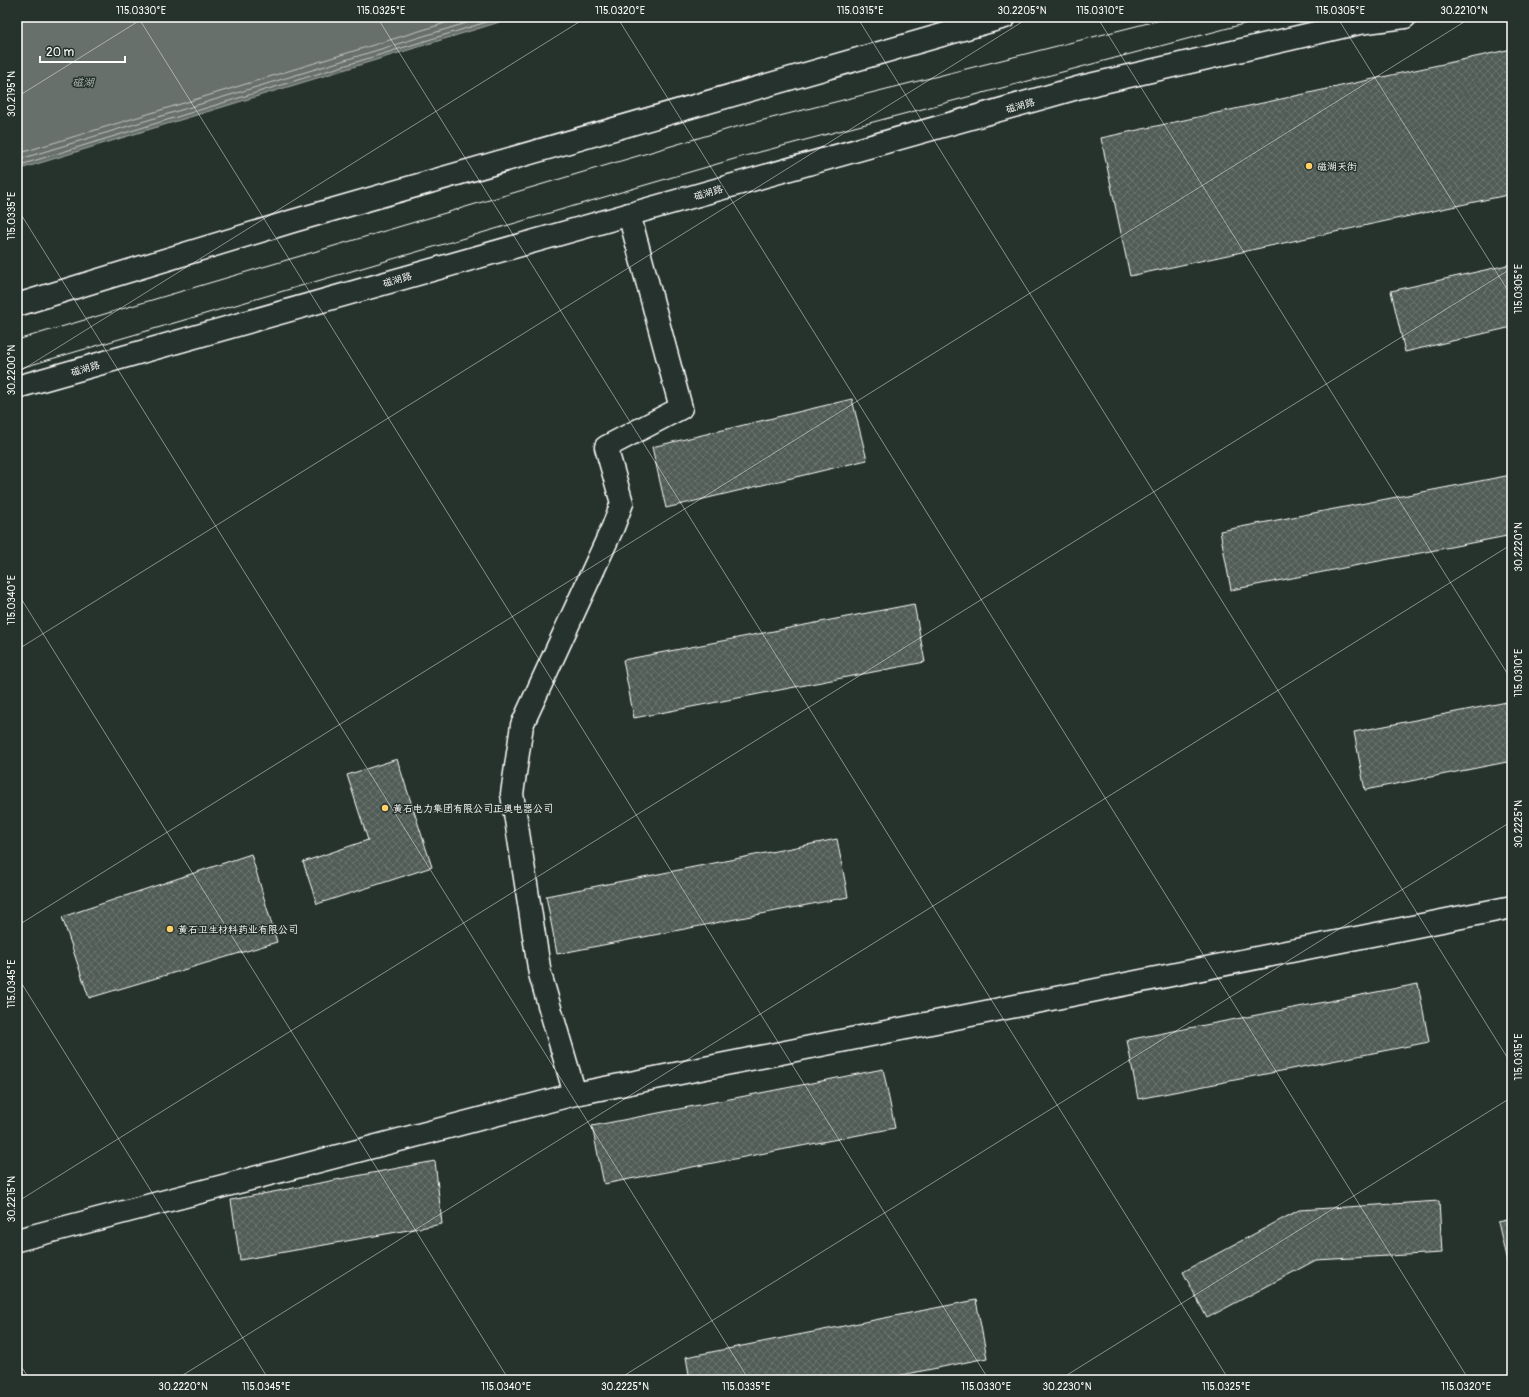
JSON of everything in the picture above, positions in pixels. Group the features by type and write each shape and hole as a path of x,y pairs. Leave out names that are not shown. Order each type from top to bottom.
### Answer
{"street":[{"path":"17,305 293,221 1005,17"},
{"name":"磁湖路","path":"17,387 1081,88 1359,23 1405,17"},
{"path":"576,1094 540,974 512,794 522,725 613,527 622,503 606,447 681,408 629,214"},
{"path":"17,1240 576,1094 1512,907"}],"water":[{"name":"磁湖","path":"17,17 516,17 17,170"}],"building":[{"name":"磁湖天街","path":"1512,49 1512,194 1130,276 1101,138"},
{"path":"1512,264 1512,327 1405,352 1391,291"},
{"path":"852,399 867,460 666,508 652,447"},
{"path":"1511,475 1512,535 1231,590 1220,531"},
{"path":"914,604 925,662 634,718 623,660"},
{"path":"1512,701 1512,761 1365,790 1354,732"},
{"name":"黄石电力集团有限公司正奥电器公司","path":"397,759 432,867 317,904 303,862 368,840 347,775"},
{"path":"837,839 848,897 557,954 546,896"},
{"name":"黄石卫生材料药业有限公司","path":"251,854 277,942 89,998 62,917"},
{"path":"1418,984 1429,1042 1138,1099 1127,1040"},
{"path":"883,1069 895,1128 604,1184 592,1126"},
{"path":"435,1161 442,1224 240,1260 231,1200"},
{"path":"1439,1201 1442,1253 1316,1260 1207,1318 1183,1272 1299,1210"},
{"path":"1512,1219 1512,1283 1498,1222"},
{"path":"976,1300 987,1358 877,1380 690,1380 686,1357"}],"tram line":[{"path":"17,340 732,128 1172,17"},
{"path":"17,369 741,157 1270,17"}],"place":[{"name":"磁湖天街","path":"1309,166"},
{"name":"黄石电力集团有限公司正奥电器公司","path":"385,808"},
{"name":"黄石卫生材料药业有限公司","path":"170,929"}]}
